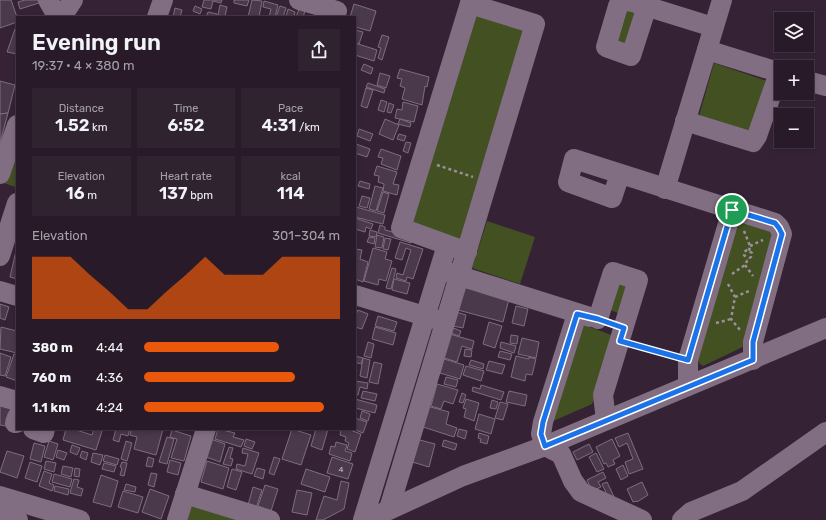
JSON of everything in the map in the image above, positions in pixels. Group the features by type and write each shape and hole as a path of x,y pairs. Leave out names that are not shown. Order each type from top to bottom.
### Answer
{"street":[{"path":"63,12 80,0"},
{"path":"157,16 163,0"},
{"path":"299,0 338,9"},
{"path":"665,189 722,0"},
{"path":"389,509 460,276 535,24 470,2 401,228 467,252"},
{"path":"647,6 713,27"},
{"path":"707,50 774,71"},
{"path":"814,83 826,86"},
{"path":"685,121 753,142 757,136 774,89"},
{"path":"0,174 16,128"},
{"path":"620,174 775,223 779,228 782,234 753,342 753,360"},
{"path":"0,256 10,206"},
{"path":"688,386 688,360 732,210"},
{"path":"363,520 447,245"},
{"path":"440,270 577,314 598,319 622,335"},
{"path":"598,319 613,272 638,280 603,395 606,420"},
{"path":"0,291 16,296"},
{"path":"356,295 446,322"},
{"path":"577,314 543,422 541,434 545,446 560,454 580,492 642,520"},
{"path":"367,520 463,476 545,446 753,360 825,326"},
{"path":"0,396 16,401"},
{"path":"36,430 44,433 45,430"},
{"path":"177,520 206,430"},
{"path":"682,520 691,512 742,491 826,432"},
{"path":"185,494 270,520"},
{"path":"0,496 80,520"},
{"path":"0,515 18,520"}],"path":[{"path":"430,163 474,177"},
{"path":"730,275 745,265 748,259 752,256 749,251 750,246 743,229"},
{"path":"748,259 744,255 744,252 749,251"},
{"path":"713,324 731,319 735,297 725,278"},
{"path":"622,335 688,360"}],"green space":[{"path":"623,8 637,13 628,45 613,40"},
{"path":"473,15 525,28 462,243 411,226"},
{"path":"714,63 770,82 753,133 699,116"},
{"path":"16,150 16,184 15,187 4,183"},
{"path":"744,220 774,230 747,345 703,366 699,363 696,356 737,223"},
{"path":"487,221 535,237 520,284 472,268"},
{"path":"618,281 630,284 621,314 610,310"},
{"path":"582,324 614,336 595,397 592,404 551,422"},
{"path":"193,503 250,520 187,520"}],"building":[{"path":"0,0 11,0 17,16 16,22 0,28"},
{"path":"25,0 38,0 39,3 20,9 18,2"},
{"path":"204,0 222,0 221,3 213,1 211,9 202,7"},
{"path":"234,0 249,0 247,6 234,3"},
{"path":"252,0 262,1 259,16 248,16"},
{"path":"264,1 278,5 275,16 269,16 271,9 263,7"},
{"path":"354,4 376,11 370,31 356,27 356,16 350,16"},
{"path":"220,5 227,7 225,16 218,15"},
{"path":"195,6 202,9 200,14 193,11"},
{"path":"280,6 286,8 283,16 276,16"},
{"path":"175,8 182,10 180,16 173,16"},
{"path":"288,9 295,12 294,16 286,16"},
{"path":"299,9 305,11 303,16 296,16"},
{"path":"208,12 217,14 216,16 206,16"},
{"path":"15,29 16,29 16,54 7,52"},
{"path":"356,30 363,32 359,44 356,43"},
{"path":"382,35 389,37 382,60 378,58 381,48 378,47"},
{"path":"356,43 377,50 374,61 356,55"},
{"path":"364,64 373,68 371,74 361,70"},
{"path":"400,69 429,77 427,87 425,86 422,105 402,99 405,88 400,86 402,79 397,78"},
{"path":"380,73 390,76 386,88 377,85"},
{"path":"0,81 15,85 8,113 0,114"},
{"path":"368,83 385,89 384,93 366,87"},
{"path":"366,88 373,90 367,108 361,106"},
{"path":"381,100 387,102 384,112 378,110"},
{"path":"403,102 418,106 414,122 395,118 397,109 402,110"},
{"path":"389,103 394,105 391,113 387,112"},
{"path":"8,113 0,143 0,114"},
{"path":"385,119 399,125 393,140 379,134"},
{"path":"400,119 411,123 410,127 398,124"},
{"path":"359,129 373,134 370,141 357,136"},
{"path":"399,134 406,136 404,141 397,139"},
{"path":"406,142 411,143 408,153 403,151"},
{"path":"356,144 370,149 367,157 356,153"},
{"path":"381,149 401,156 397,170 381,164 383,158 378,157"},
{"path":"377,166 397,172 393,184 399,185 397,195 383,191 384,184 378,182 379,176 374,175"},
{"path":"360,181 370,184 369,189 358,186"},
{"path":"375,186 383,188 376,211 369,209"},
{"path":"383,192 389,194 384,213 377,211"},
{"path":"362,196 370,198 367,208 359,206"},
{"path":"356,207 385,215 383,224 356,217"},
{"path":"356,218 373,224 371,229 366,227 365,232 356,229"},
{"path":"380,225 385,227 385,230 413,237 411,243 378,233"},
{"path":"370,230 377,232 376,237 369,236"},
{"path":"377,235 384,237 382,248 375,247"},
{"path":"369,237 375,238 374,244 367,242"},
{"path":"385,238 391,239 388,250 383,249"},
{"path":"400,242 423,249 413,279 407,277 406,281 396,278 397,273 403,275 411,250 406,248 402,260 395,258"},
{"path":"373,248 387,252 385,259 392,261 386,281 379,279 378,285 364,281"},
{"path":"356,249 362,250 360,259 368,262 363,282 356,279"},
{"path":"16,251 16,279 10,277"},
{"path":"392,268 396,269 391,289 386,288"},
{"path":"394,279 410,283 407,294 392,290"},
{"path":"464,287 509,299 503,322 458,310"},
{"path":"0,304 9,307 5,320 0,318"},
{"path":"516,306 528,309 524,326 512,323"},
{"path":"358,310 368,314 362,329 356,327 356,315"},
{"path":"456,312 466,315 463,328 453,326"},
{"path":"378,316 397,322 394,331 375,326"},
{"path":"489,322 502,326 495,348 483,344"},
{"path":"448,326 461,331 459,336 446,331"},
{"path":"1,327 16,331 16,353 0,349"},
{"path":"375,327 396,333 393,345 372,339"},
{"path":"446,333 474,341 472,349 462,346 457,362 438,356"},
{"path":"511,335 518,336 517,344 510,343"},
{"path":"522,338 539,342 536,358 518,354"},
{"path":"368,342 374,344 371,358 364,356"},
{"path":"501,342 516,346 514,353 500,348"},
{"path":"465,349 472,350 471,357 464,356"},
{"path":"500,351 512,354 510,360 498,357"},
{"path":"0,353 11,357 5,376 0,375"},
{"path":"14,354 16,355 16,381 6,377"},
{"path":"356,356 363,358 361,364 356,362"},
{"path":"516,356 536,359 532,375 526,374 525,381 511,377"},
{"path":"363,358 370,360 367,378 360,376"},
{"path":"444,359 464,365 460,379 440,373"},
{"path":"471,360 484,364 483,369 469,365"},
{"path":"489,361 505,365 502,374 486,370"},
{"path":"374,362 382,364 378,384 369,382"},
{"path":"466,366 484,371 481,381 463,375"},
{"path":"446,377 458,380 456,387 444,384"},
{"path":"356,381 368,383 367,389 360,387 358,395 356,395"},
{"path":"437,384 458,390 453,404 444,401 441,409 431,406"},
{"path":"481,385 504,392 501,400 472,391 473,387 480,389"},
{"path":"363,391 377,394 375,401 361,398"},
{"path":"509,391 527,395 525,406 506,402"},
{"path":"462,393 466,395 463,403 459,402"},
{"path":"356,399 377,405 375,413 356,408"},
{"path":"466,399 479,403 474,421 464,417 466,409 463,408"},
{"path":"492,400 498,402 496,409 490,408"},
{"path":"500,402 508,404 503,420 495,418"},
{"path":"0,404 11,408 6,426 0,425"},
{"path":"423,405 449,412 446,424 457,428 454,437 417,425"},
{"path":"362,411 370,414 368,421 360,418"},
{"path":"479,414 495,419 491,434 475,429"},
{"path":"356,418 367,422 363,433 356,430"},
{"path":"459,429 467,431 465,439 457,436"},
{"path":"66,430 76,430 92,435 94,430 102,431 96,450 63,440"},
{"path":"116,430 130,430 128,436 121,434 119,442 113,440"},
{"path":"132,430 163,430 156,455 134,449 137,437 130,435"},
{"path":"172,430 191,436 184,461 171,458 177,439 170,437"},
{"path":"218,430 222,430 235,433 233,437 244,440 241,447 215,439"},
{"path":"292,430 311,435 301,465 282,459"},
{"path":"316,430 328,430 322,450 311,446"},
{"path":"341,430 350,430 361,434 355,452 347,449 349,443 345,441 346,437 340,435"},
{"path":"479,433 489,436 487,444 480,442 481,439 478,438"},
{"path":"628,433 643,469 629,474 625,462 633,459 627,443 619,447 615,438"},
{"path":"167,437 174,439 167,464 159,462"},
{"path":"211,439 225,444 220,462 206,457"},
{"path":"246,439 255,442 252,449 244,446"},
{"path":"416,439 435,444 429,467 409,461"},
{"path":"612,439 620,456 613,460 615,464 608,467 606,463 604,464 596,447"},
{"path":"444,440 457,444 455,450 442,446"},
{"path":"49,441 58,444 53,460 44,457"},
{"path":"126,441 132,443 127,461 121,459"},
{"path":"336,442 347,445 345,451 352,453 350,461 329,454 331,446 335,447"},
{"path":"34,443 45,446 41,462 30,459"},
{"path":"589,444 593,452 577,460 573,452"},
{"path":"72,445 80,448 77,455 70,452"},
{"path":"229,447 233,448 230,458 233,459 231,466 223,464"},
{"path":"243,448 259,453 252,474 236,469 237,464 245,466 248,454 242,453"},
{"path":"58,450 67,453 64,460 56,457"},
{"path":"7,451 24,456 17,478 0,472"},
{"path":"82,451 88,453 86,460 80,457"},
{"path":"93,453 103,455 100,465 91,462"},
{"path":"596,453 604,469 597,472 589,457"},
{"path":"105,455 119,459 117,465 103,461"},
{"path":"148,457 154,459 152,467 146,466"},
{"path":"274,457 280,459 274,475 269,473"},
{"path":"332,457 353,464 348,479 327,473"},
{"path":"170,460 181,463 178,475 167,472"},
{"path":"46,461 56,463 54,472 44,469"},
{"path":"207,461 229,468 223,489 201,482"},
{"path":"30,462 42,466 37,482 25,478"},
{"path":"122,462 127,463 124,476 120,475 122,468 120,467"},
{"path":"104,463 116,466 114,472 102,469"},
{"path":"623,465 628,476 621,480 616,469"},
{"path":"63,466 73,468 71,477 61,474"},
{"path":"75,468 80,469 79,477 74,476"},
{"path":"257,468 265,470 263,479 254,476"},
{"path":"232,469 242,472 236,490 227,487"},
{"path":"306,469 330,477 325,492 301,484"},
{"path":"44,471 52,474 49,483 54,485 52,491 39,486"},
{"path":"603,472 606,478 598,482 601,487 592,491 587,480"},
{"path":"151,473 157,474 154,487 148,485"},
{"path":"54,474 72,479 70,487 52,482"},
{"path":"101,475 118,481 111,507 93,502"},
{"path":"74,479 79,480 77,487 83,489 81,496 70,493"},
{"path":"341,481 349,483 344,509 323,520 316,520 324,496 337,500"},
{"path":"607,482 615,499 610,501 602,484"},
{"path":"642,482 648,495 637,502 633,502 627,489"},
{"path":"126,484 136,487 135,492 124,490"},
{"path":"265,485 278,489 271,511 258,506"},
{"path":"55,486 69,489 68,495 54,491"},
{"path":"253,487 262,490 256,508 248,505"},
{"path":"150,489 169,496 161,519 142,512"},
{"path":"297,490 312,493 307,515 292,512"},
{"path":"123,491 143,497 138,513 118,507"}],"route":[{"path":"732,210 775,223 782,234 753,342 753,360 545,446 541,434 543,422 577,314 598,319 624,328 620,341 688,360 732,210"}]}
